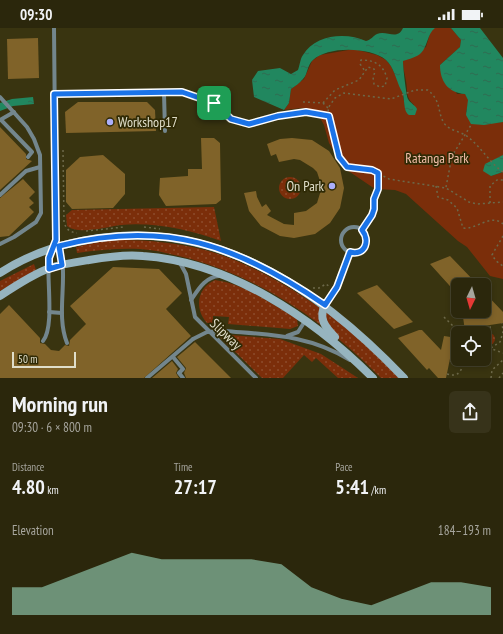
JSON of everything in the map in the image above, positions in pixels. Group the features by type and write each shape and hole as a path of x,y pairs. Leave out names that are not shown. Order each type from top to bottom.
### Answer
{"main road":[{"path":"0,273 12,265 55,244 100,237 120,235 159,235 206,245 257,264 325,305 368,343 404,378"},
{"path":"0,296 49,269 62,265 121,256 141,255 179,261 225,276 268,297 305,320 356,360"},
{"path":"325,305 321,313 322,320 333,336 371,375"}],"lane":[{"path":"43,341 47,334 49,312 49,269 55,244 54,28"},
{"path":"54,94 182,92 214,103 231,119"},
{"path":"164,93 165,131"},
{"path":"0,96 34,139 40,155 41,213 39,218 14,237 0,244"},
{"path":"14,112 0,120 32,152 28,157"},
{"path":"0,195 26,171 40,167"},
{"path":"355,227 362,230 366,235 367,242 361,251 350,252 343,247 341,240 343,233 348,228 355,227"},
{"path":"55,244 62,265 62,313 64,336 67,343"},
{"path":"325,305 337,287 350,252"},
{"name":"Slipway","path":"179,261 186,274 192,311 199,323 256,378"},
{"path":"191,300 205,282 213,277 225,276"},
{"path":"49,312 62,313"},
{"path":"282,336 298,332 305,320"},
{"path":"146,378 193,339 208,332 216,331 303,339 325,347 371,375"},
{"path":"172,357 183,369 181,376"}],"path":[{"path":"365,71 360,64 361,60 375,62 385,71 387,78 385,86 380,87 374,84 373,78 375,72 375,62"},
{"path":"323,103 335,90 359,80 368,67 374,68"},
{"path":"328,108 335,98 344,93 391,99 415,90 428,90 432,94 440,109 444,122 452,129 465,135 503,172"},
{"path":"303,102 323,103 328,108 339,157 347,167 353,169 372,170 390,179 446,188 469,202 477,204 503,202"},
{"path":"231,119 249,124 278,116 306,112 329,116"},
{"path":"446,188 452,156 471,125"},
{"path":"362,230 372,215 374,209 374,199 378,189 378,173"},
{"path":"491,203 489,192 490,186 497,180 503,180"},
{"path":"436,186 438,197 448,200 457,208 463,228 472,227 490,220 499,221 503,224"},
{"path":"503,236 492,255 496,262 503,266"},
{"path":"444,317 453,326"},
{"path":"491,347 500,342 503,332 502,323"},
{"path":"491,330 491,342"},
{"path":"491,348 503,353"},
{"path":"491,378 492,370 503,360"},
{"path":"447,374 456,375 461,372 463,366"},
{"path":"499,378 503,373"}],"green space":[{"name":"Ratanga Park","path":"435,28 451,28 461,40 460,47 440,65 457,94 465,94 469,100 466,112 493,123 503,122 503,155 491,176 503,172 503,279 490,276 467,247 458,241 406,194 395,190 375,189 344,168 329,143 324,125 318,114 302,108 284,110 289,103 291,89 304,79 312,61 320,55 354,49 377,55 386,60 391,66 402,90 405,107 414,105 408,97 403,61 426,47 431,30"},
{"path":"290,177 298,180 301,188 298,196 290,199 282,196 279,188 282,180"},
{"path":"214,207 221,241 185,230 159,226 134,224 101,229 78,230 67,226 66,215 72,210"},
{"path":"121,240 163,242 184,245 223,256 261,272 300,294 334,318 362,342 399,378 381,378 361,358 317,322 294,306 244,279 218,268 191,259 146,250 116,249 77,253 76,247 100,241"},
{"path":"34,264 36,270 0,291 0,281"},
{"path":"215,280 226,282 258,295 297,319 298,326 290,329 228,324 229,317 213,316 213,323 207,323 200,311 199,299 204,288"},
{"path":"491,333 495,337 495,341 491,345"},
{"path":"230,335 280,339 321,354 358,378 338,378 316,358 312,362 304,355 283,378 262,378 219,336"}],"water":[{"path":"403,28 435,28 430,33 421,53 415,57 403,61 407,96 417,109 415,115 409,115 407,113 402,93 389,63 379,56 360,51 338,50 320,55 313,60 305,77 291,89 289,103 284,110 254,97 252,80 258,71 280,68 291,74 298,70 302,57 308,48 323,39 350,36 366,41 381,33 398,34"},
{"path":"451,28 480,28 503,58 503,122 484,125 471,124 466,115 468,100 465,94 450,89 443,81 440,65 460,47 461,40"},
{"path":"33,97 34,104 13,106 0,111 0,103 12,99"},
{"path":"503,155 503,172 491,176 483,171 485,164"}],"building":[{"path":"38,38 39,78 8,79 7,39"},
{"name":"Workshop17","path":"78,102 147,102 155,110 156,131 66,133 65,112"},
{"path":"0,127 26,154 26,159 32,161 0,190"},
{"path":"201,138 214,138 220,143 221,200 216,204 166,206 159,195 160,178 188,176 188,169 202,169"},
{"name":"On Park","path":"292,138 312,140 329,151 340,168 344,188 340,208 330,223 315,234 294,238 280,236 261,226 249,211 244,193 256,191 262,207 266,204 271,211 267,215 284,224 294,225 294,213 306,211 317,203 321,190 321,184 317,172 300,160 294,159 279,162 276,154 271,156 267,144 280,139"},
{"path":"103,155 125,174 125,194 113,208 72,209 66,202 66,170 80,157"},
{"path":"23,179 35,192 29,198 34,203 29,207 34,212 9,236 0,237 0,198"},
{"path":"450,256 471,278 451,278 451,287 430,264"},
{"path":"113,267 159,269 182,293 166,309 191,336 144,378 0,378 0,314 9,305 40,338 40,343 45,344 51,350 59,351 65,345 69,346 70,340 86,324 70,306"},
{"path":"377,285 413,322 394,329 357,293"},
{"path":"491,299 503,312 503,323 484,326 464,326 463,318 491,318"},
{"path":"422,330 441,350 444,336 451,337 451,354 446,378 438,378 429,368 427,370 398,338"},
{"path":"195,342 231,378 186,378 184,373 186,368 177,357"},
{"path":"172,361 178,369 176,373 179,378 152,378"}],"place":[{"name":"Workshop17","path":"110,122"},
{"name":"On Park","path":"332,186"}],"route":[{"path":"182,92 214,103 231,119 249,124 278,116 306,112 329,116 330,126 339,157 347,167 353,169 372,170 378,173 378,189 374,199 374,209 372,215 362,230 366,235 367,242 365,247 361,251 355,253 350,252 346,267 337,287 325,305 257,264 206,245 159,235 137,234 100,237 59,246 62,265 49,269 49,258 56,240 54,94 182,92"}]}
